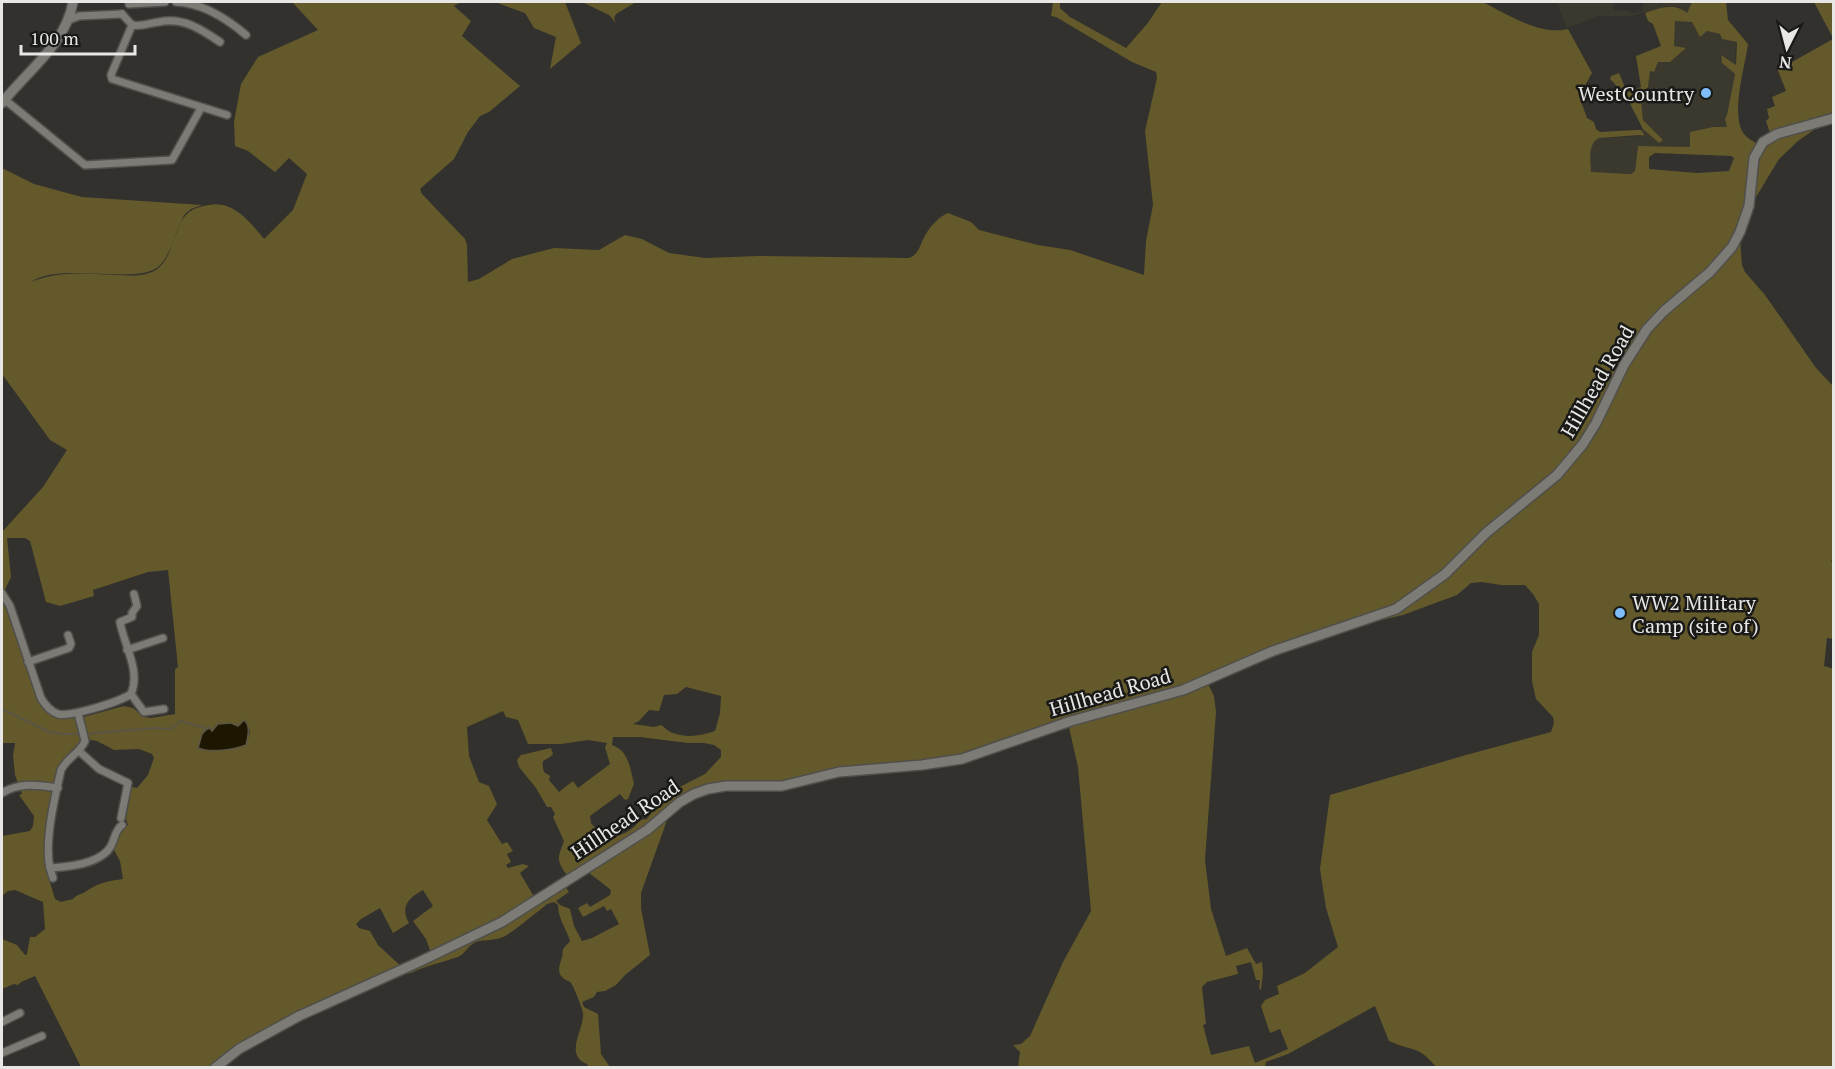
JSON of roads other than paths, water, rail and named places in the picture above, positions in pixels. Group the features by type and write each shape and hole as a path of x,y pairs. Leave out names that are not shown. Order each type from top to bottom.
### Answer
{"street":[{"path":"73,2 69,20 50,48 3,101 85,165 172,160 201,108"},
{"path":"122,14 130,3 165,2"},
{"path":"176,2 198,6 217,14 246,35"},
{"path":"69,20 79,16 122,14"},
{"path":"122,14 132,25 141,26 177,19 217,38"},
{"path":"132,25 111,75 112,79 227,115"},
{"name":"Hillhead Road","path":"215,1068 238,1049 299,1016 502,922 647,831 680,802 694,794 726,786 782,786 839,772 962,759 1071,721 1183,690 1273,651 1396,609 1444,574 1485,533 1557,475 1583,444 1596,423 1624,365 1647,329 1664,311 1710,272 1732,248 1749,206 1754,161 1760,145 1777,134 1833,118"},
{"path":"2,593 10,606 38,692 49,709 60,714 78,713 130,694"},
{"path":"130,694 134,678 120,622 132,617 137,606 134,594"},
{"path":"28,662 69,648 71,645 68,635"},
{"path":"127,650 163,638"},
{"path":"130,694 144,712 164,709"},
{"path":"53,878 50,868 49,842 62,766 79,751 84,743 78,713"},
{"path":"50,868 88,862 109,854 117,829 122,822 129,780 99,770 79,751"},
{"path":"2,793 13,787 27,784 57,788"},
{"path":"2,1022 20,1013"},
{"path":"2,1053 42,1036"}],"waterway":[{"path":"2,709 49,732 80,734"},
{"path":"169,730 181,721 208,729"},
{"path":"86,734 168,729"}],"place":[{"name":"WestCountry","path":"1706,93"},
{"name":"WW2 Military Camp (site of)","path":"1620,613"}]}
